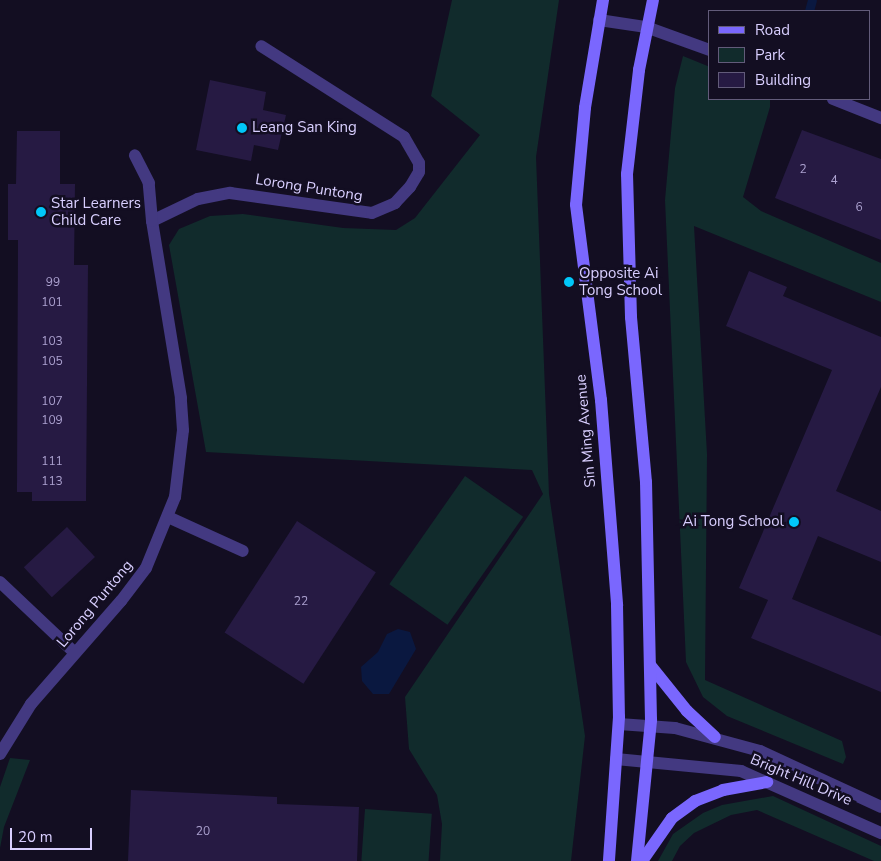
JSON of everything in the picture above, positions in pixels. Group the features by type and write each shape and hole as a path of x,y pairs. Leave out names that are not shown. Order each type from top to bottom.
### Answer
{"main road":[{"name":"Sin Ming Avenue","path":"603,0 584,118 576,205 601,400 617,606 619,724 609,861"},
{"path":"637,861 648,761 650,665 646,482 631,317 628,174 646,27 653,0"},
{"path":"650,665 687,711 716,737"},
{"path":"642,861 672,818 695,801 723,790 767,782"}],"street":[{"path":"599,20 646,27 708,49"},
{"name":"Lorong Puntong","path":"152,221 198,199 230,193 372,213 395,203 410,187 419,172 419,163 404,137 261,46"},
{"path":"836,100 881,118"},
{"name":"Lorong Puntong","path":"0,754 31,704 121,601 146,568 168,517 176,487 183,430 152,221 150,183 135,155"},
{"path":"168,517 243,551"},
{"path":"0,582 75,653"},
{"name":"Bright Hill Drive","path":"619,724 650,726 716,737 760,751 881,807"},
{"name":"Bright Hill Drive","path":"616,759 741,771 881,833"}],"green space":[{"path":"452,0 559,0 536,157 549,494 585,736 571,861 440,861 442,824 437,795 409,749 405,697 543,494 532,470 206,452 169,245 179,229 210,216 243,214 343,228 396,230 415,218 480,135 431,96"},
{"path":"683,56 708,66 708,100 770,100 770,107 743,197 761,211 881,263 881,302 694,226 707,454 705,680 842,741 846,757 843,764 727,716 703,697 686,662 665,200 675,88"},
{"path":"465,476 523,517 447,625 389,584"},
{"path":"10,758 30,760 4,827 0,848 0,787"},
{"path":"773,796 881,846 881,861 874,861 757,810 731,815 694,833 680,846 672,861 658,861 673,834 703,813 722,805"},
{"path":"365,809 432,814 429,861 361,861"}],"water":[{"path":"398,629 410,632 416,649 389,694 373,694 362,681 361,667 378,652 387,634"}],"building":[{"name":"Leang San King","path":"210,80 266,92 263,110 286,115 278,150 254,145 251,161 196,150"},
{"path":"802,130 881,159 881,240 775,198"},
{"path":"17,131 60,131 60,184 75,184 74,265 88,265 86,501 32,501 32,492 17,492 18,240 8,240 8,184 16,184"},
{"path":"749,271 787,287 783,296 881,337 881,387 836,491 881,511 881,562 818,536 792,599 881,636 881,692 751,638 768,600 739,588 832,370 726,326"},
{"path":"297,521 376,572 303,684 225,633"},
{"path":"67,527 95,557 52,597 24,567"},
{"path":"131,790 277,797 277,804 359,807 357,861 128,861"}],"waterway":[{"path":"809,10 812,0"}],"place":[{"name":"Leang San King","path":"242,128"},
{"name":"Star Learners Child Care","path":"41,212"},
{"name":"Opposite Ai Tong School","path":"569,282"},
{"name":"Ai Tong School","path":"794,522"}]}
